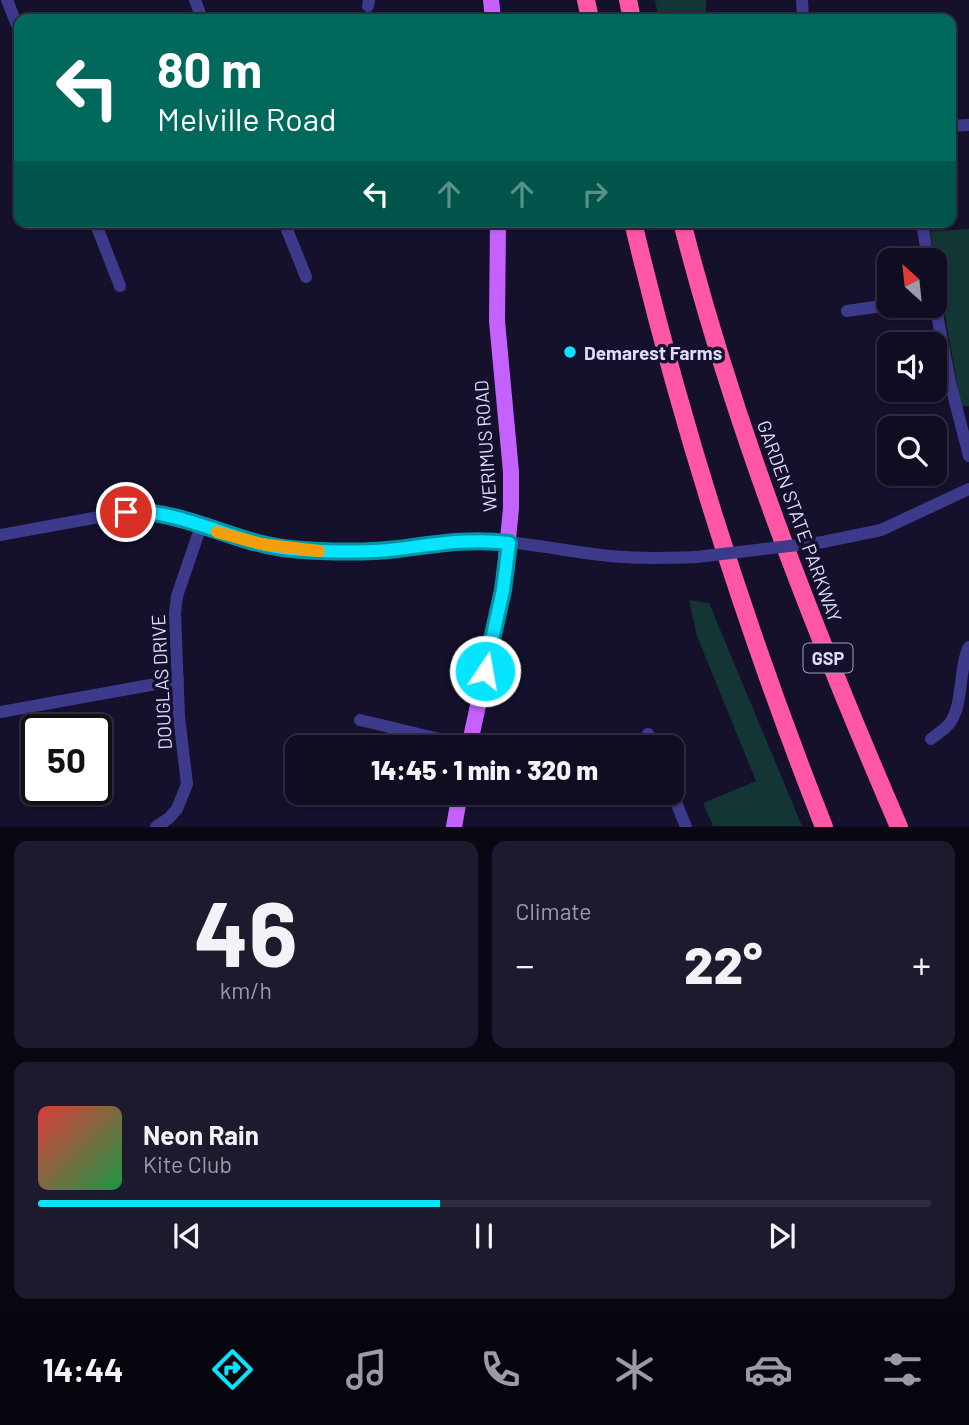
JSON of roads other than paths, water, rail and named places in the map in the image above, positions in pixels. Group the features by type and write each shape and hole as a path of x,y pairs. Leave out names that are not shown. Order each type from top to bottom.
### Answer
{"highway":[{"path":"634,228 666,354 724,552 759,657 824,827"},
{"name":"GARDEN STATE PARKWAY","path":"684,228 721,358 782,539 822,644 899,827"}],"main road":[{"name":"WERIMUS ROAD","path":"472,735 503,590 509,543 511,472 496,318 498,228"},
{"path":"454,827 458,805"}],"street":[{"path":"7,0 14,18"},
{"path":"97,228 120,286"},
{"path":"286,228 306,277"},
{"path":"923,228 926,248"},
{"path":"846,311 877,307"},
{"path":"938,318 950,382 969,456"},
{"path":"0,535 144,511 177,517 261,544 315,551 374,551 468,540 641,558 696,557 823,542 881,530 969,489"},
{"name":"DOUGLAS DRIVE","path":"156,827 177,809 187,784 175,613 177,596 201,526"},
{"path":"931,739 951,723 958,699 963,662 969,647"},
{"path":"0,712 178,680"},
{"path":"360,720 421,735"},
{"path":"677,805 686,827"}],"place":[{"name":"Demarest Farms","path":"570,352"}]}
